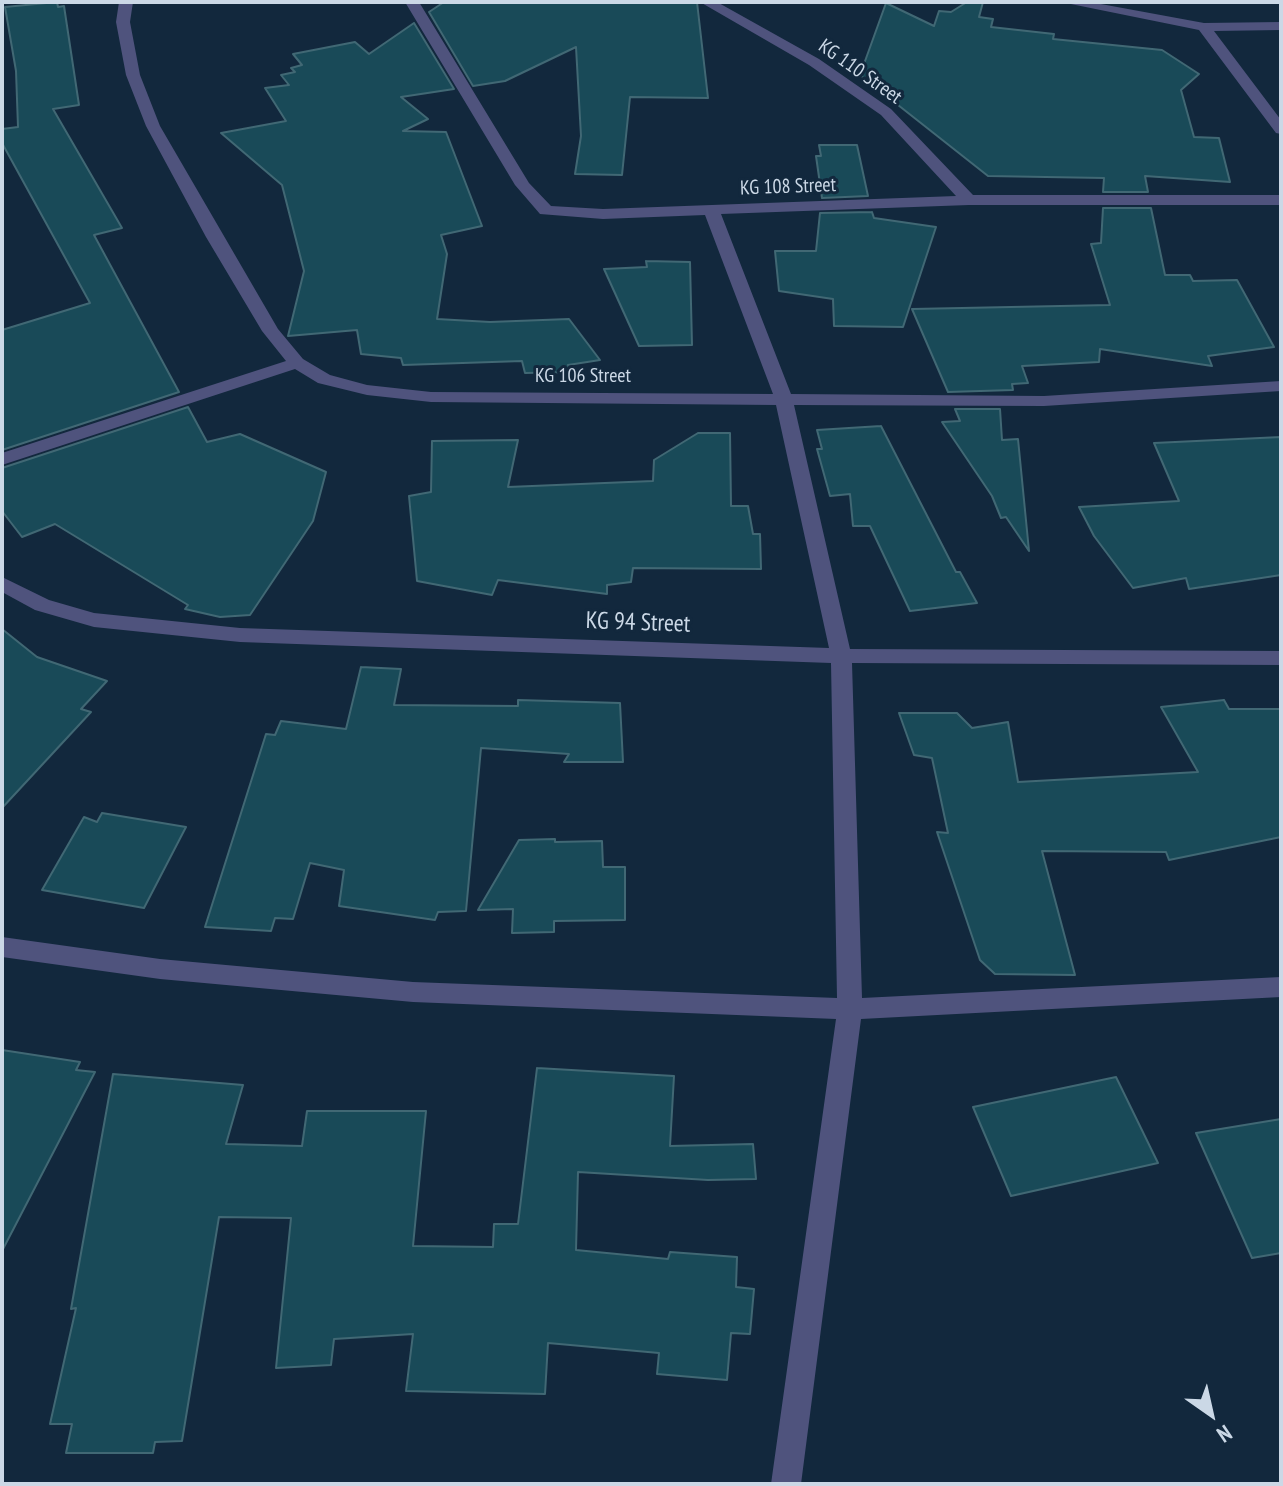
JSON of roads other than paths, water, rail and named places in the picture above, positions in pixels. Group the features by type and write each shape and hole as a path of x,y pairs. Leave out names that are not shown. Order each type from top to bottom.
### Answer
{"street":[{"name":"KG 106 Street","path":"126,2 123,22 133,75 153,126 214,237 271,331 297,363 324,379 367,390 431,397 1044,401 1281,386"},
{"name":"KG 108 Street","path":"412,2 523,185 546,211 603,214 969,200 1281,200"},
{"name":"KG 110 Street","path":"707,2 814,62 886,112 969,200"},
{"path":"1068,2 1204,27 1281,26"},
{"path":"1204,27 1281,130"},
{"path":"711,210 784,399 841,656 850,1009 786,1484"},
{"path":"2,459 297,363"},
{"name":"KG 94 Street","path":"2,584 42,605 94,620 240,635 841,656 1281,658"},
{"path":"2,947 160,969 413,992 850,1009 1281,987"}]}
